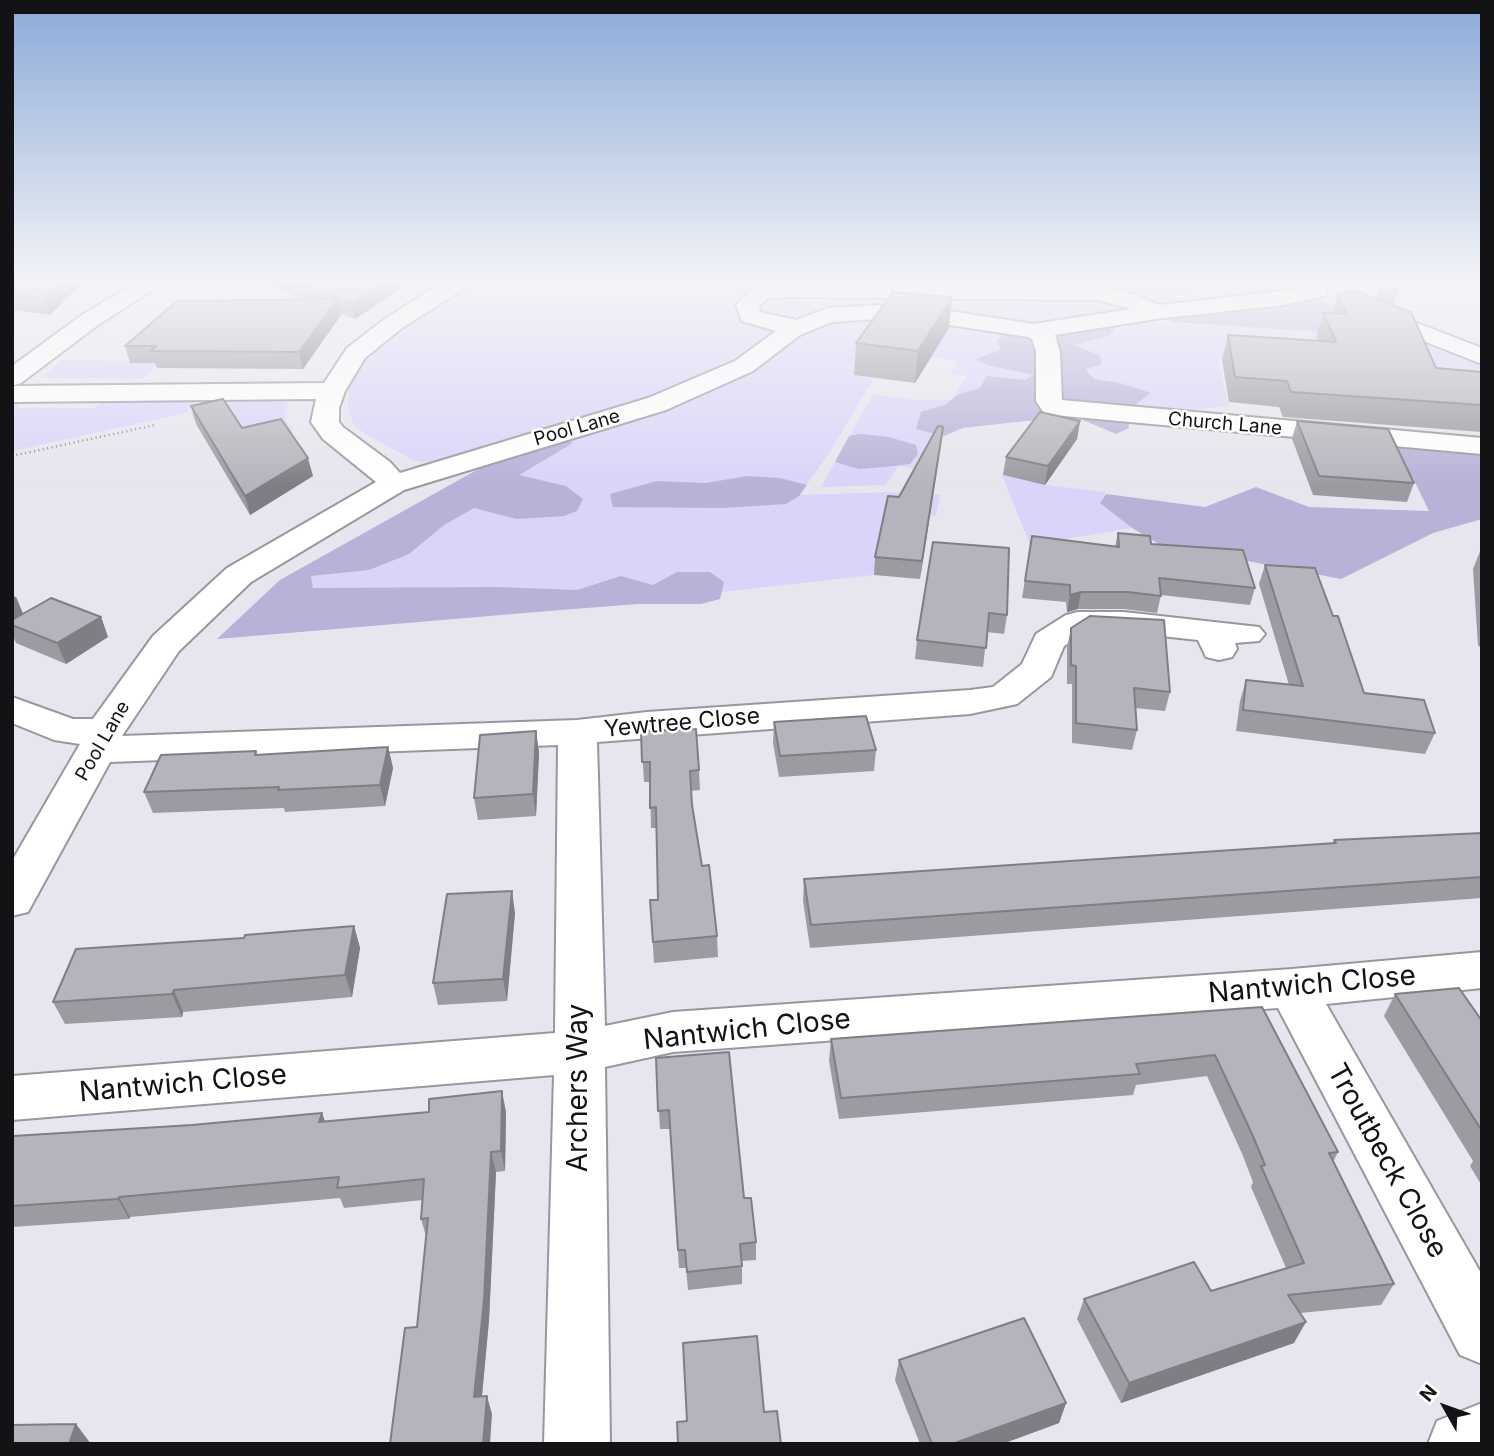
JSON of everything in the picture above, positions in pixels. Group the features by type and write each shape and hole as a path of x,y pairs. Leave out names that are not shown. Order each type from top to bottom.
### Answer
{"street":[{"path":"12,378 50,350"},
{"path":"360,350 332,391 326,408 325,422 340,439 380,468 394,484"},
{"name":"Pool Lane","path":"12,900 100,741 166,644 239,575 394,484 657,404 744,366 765,350"},
{"name":"Church Lane","path":"1047,350 1049,401 1053,407 1482,446"},
{"path":"1464,350 1482,357"},
{"path":"12,394 332,391"},
{"name":"Yewtree Close","path":"12,709 100,741 577,732 660,723 970,702 1004,696 1038,669 1048,641 1078,622 1124,622 1226,638"},
{"name":"Archers Way","path":"577,732 580,1052 577,1444"},
{"name":"Nantwich Close","path":"12,1098 580,1052 673,1032 1293,988 1482,970"},
{"name":"Troutbeck Close","path":"1293,988 1482,1334"},
{"path":"1460,1444 1482,1435"}],"path":[{"path":"12,456 186,418 201,393"}],"shaded area":[{"path":"378,350 755,350 737,365 649,401 428,462 415,461 365,434 354,425 348,410 348,388 366,361"},
{"path":"767,350 1032,350 1035,354 1036,382 958,419 963,429 944,436 930,452 921,470 898,466 886,485 821,487 873,394 915,400 952,400 967,376 951,374 958,361 932,357 855,375 874,378 828,455 799,495 891,492 940,495 936,516 887,513 874,575 560,610 217,639 280,580 509,452 661,407"},
{"path":"1001,350 1086,350 1099,355 1102,365 1086,369 1094,379 1120,383 1151,393 1127,411 1129,428 1116,434 1073,416 962,428 944,436 916,429 921,412 945,405 957,395 980,388 987,376 1024,380 1034,375 987,365 975,359"},
{"path":"1076,350 1336,350 1334,379 1282,364 1218,359 1229,406 1185,411 1135,405 1150,394 1120,383 1094,379"},
{"path":"1407,350 1440,350 1482,365 1482,372 1431,375"},
{"path":"61,360 158,363 143,379 42,378"},
{"path":"101,402 194,402 186,413 12,451 12,403 20,403 16,408 95,408"},
{"path":"201,402 288,402 285,419 293,431 244,442 225,411 193,419 191,412"},
{"path":"861,434 889,437 916,445 918,454 910,464 884,467 859,469 835,462 849,436"},
{"path":"562,437 573,443 519,475 566,486 583,499 577,511 564,516 517,519 474,508 444,525 409,554 369,570 311,576 313,588 497,587 577,590 621,576 653,585 677,572 710,572 724,582 720,599 701,604 638,604 217,639 280,580 509,452"},
{"path":"1382,439 1482,448 1482,519 1433,533 1341,579 1159,544 1132,528 1100,503 1106,494 1205,507 1256,487 1309,507 1429,511 1412,476"},
{"path":"1002,475 1045,485 1106,492 1100,503 1132,528 1030,545"},
{"path":"748,476 780,478 807,485 799,496 786,504 722,508 613,507 610,494 657,481 705,483"}],"building":[{"path":"152,350 301,350 299,352"},
{"path":"1230,350 1428,350 1436,368 1482,372 1482,405 1291,392 1287,381 1235,377"},
{"path":"223,399 242,428 281,419 308,458 245,496 191,406"},
{"path":"1040,412 1080,421 1048,466 1006,457"},
{"path":"1297,421 1388,429 1414,483 1319,476"},
{"path":"938,426 943,427 922,561 875,557 888,496 899,497"},
{"path":"1118,533 1150,536 1151,544 1243,550 1255,588 1159,578 1161,596 1128,592 1081,592 1070,595 1070,585 1025,581 1032,536 1119,547"},
{"path":"933,542 1009,548 1007,615 989,613 986,648 917,640"},
{"path":"1265,565 1315,568 1333,616 1338,616 1364,693 1424,700 1435,733 1243,710 1246,680 1303,686"},
{"path":"51,598 101,617 57,643 12,625 12,620"},
{"path":"1090,616 1164,620 1170,692 1134,688 1137,730 1076,723 1076,666 1071,665 1071,628"},
{"path":"866,716 876,750 780,756 774,722"},
{"path":"696,729 699,770 690,771 692,805 702,866 709,865 717,936 653,942 650,900 658,900 656,807 650,808 650,762 642,762 641,731"},
{"path":"536,731 533,794 474,798 480,735"},
{"path":"388,747 380,785 144,792 161,755 256,751 255,755"},
{"path":"1482,833 1482,877 811,925 804,879 1336,843 1334,840"},
{"path":"512,891 503,979 433,983 447,894"},
{"path":"354,926 345,975 174,990 172,994 53,1002 76,949 244,938 245,935"},
{"path":"1459,988 1482,1021 1482,1131 1395,994"},
{"path":"1262,1007 1338,1152 1329,1153 1394,1284 1288,1295 1306,1322 1129,1383 1084,1299 1194,1262 1211,1291 1304,1263 1261,1166 1265,1165 1252,1134 1215,1055 1136,1064 1140,1074 841,1098 831,1039"},
{"path":"729,1052 744,1198 751,1198 756,1242 740,1244 742,1266 687,1272 685,1250 678,1250 669,1110 658,1111 656,1058"},
{"path":"502,1091 501,1151 491,1152 484,1300 474,1397 487,1396 483,1444 390,1444 405,1328 417,1327 428,1218 421,1219 424,1179 337,1188 339,1177 118,1199 12,1206 13,1136 192,1125 322,1113 319,1122 429,1112 429,1099"},
{"path":"1024,1318 1066,1403 952,1444 932,1444 899,1360"},
{"path":"757,1336 764,1412 777,1411 781,1444 678,1444 677,1422 687,1421 683,1343"},
{"path":"76,1424 69,1444 12,1444 12,1425"}]}
